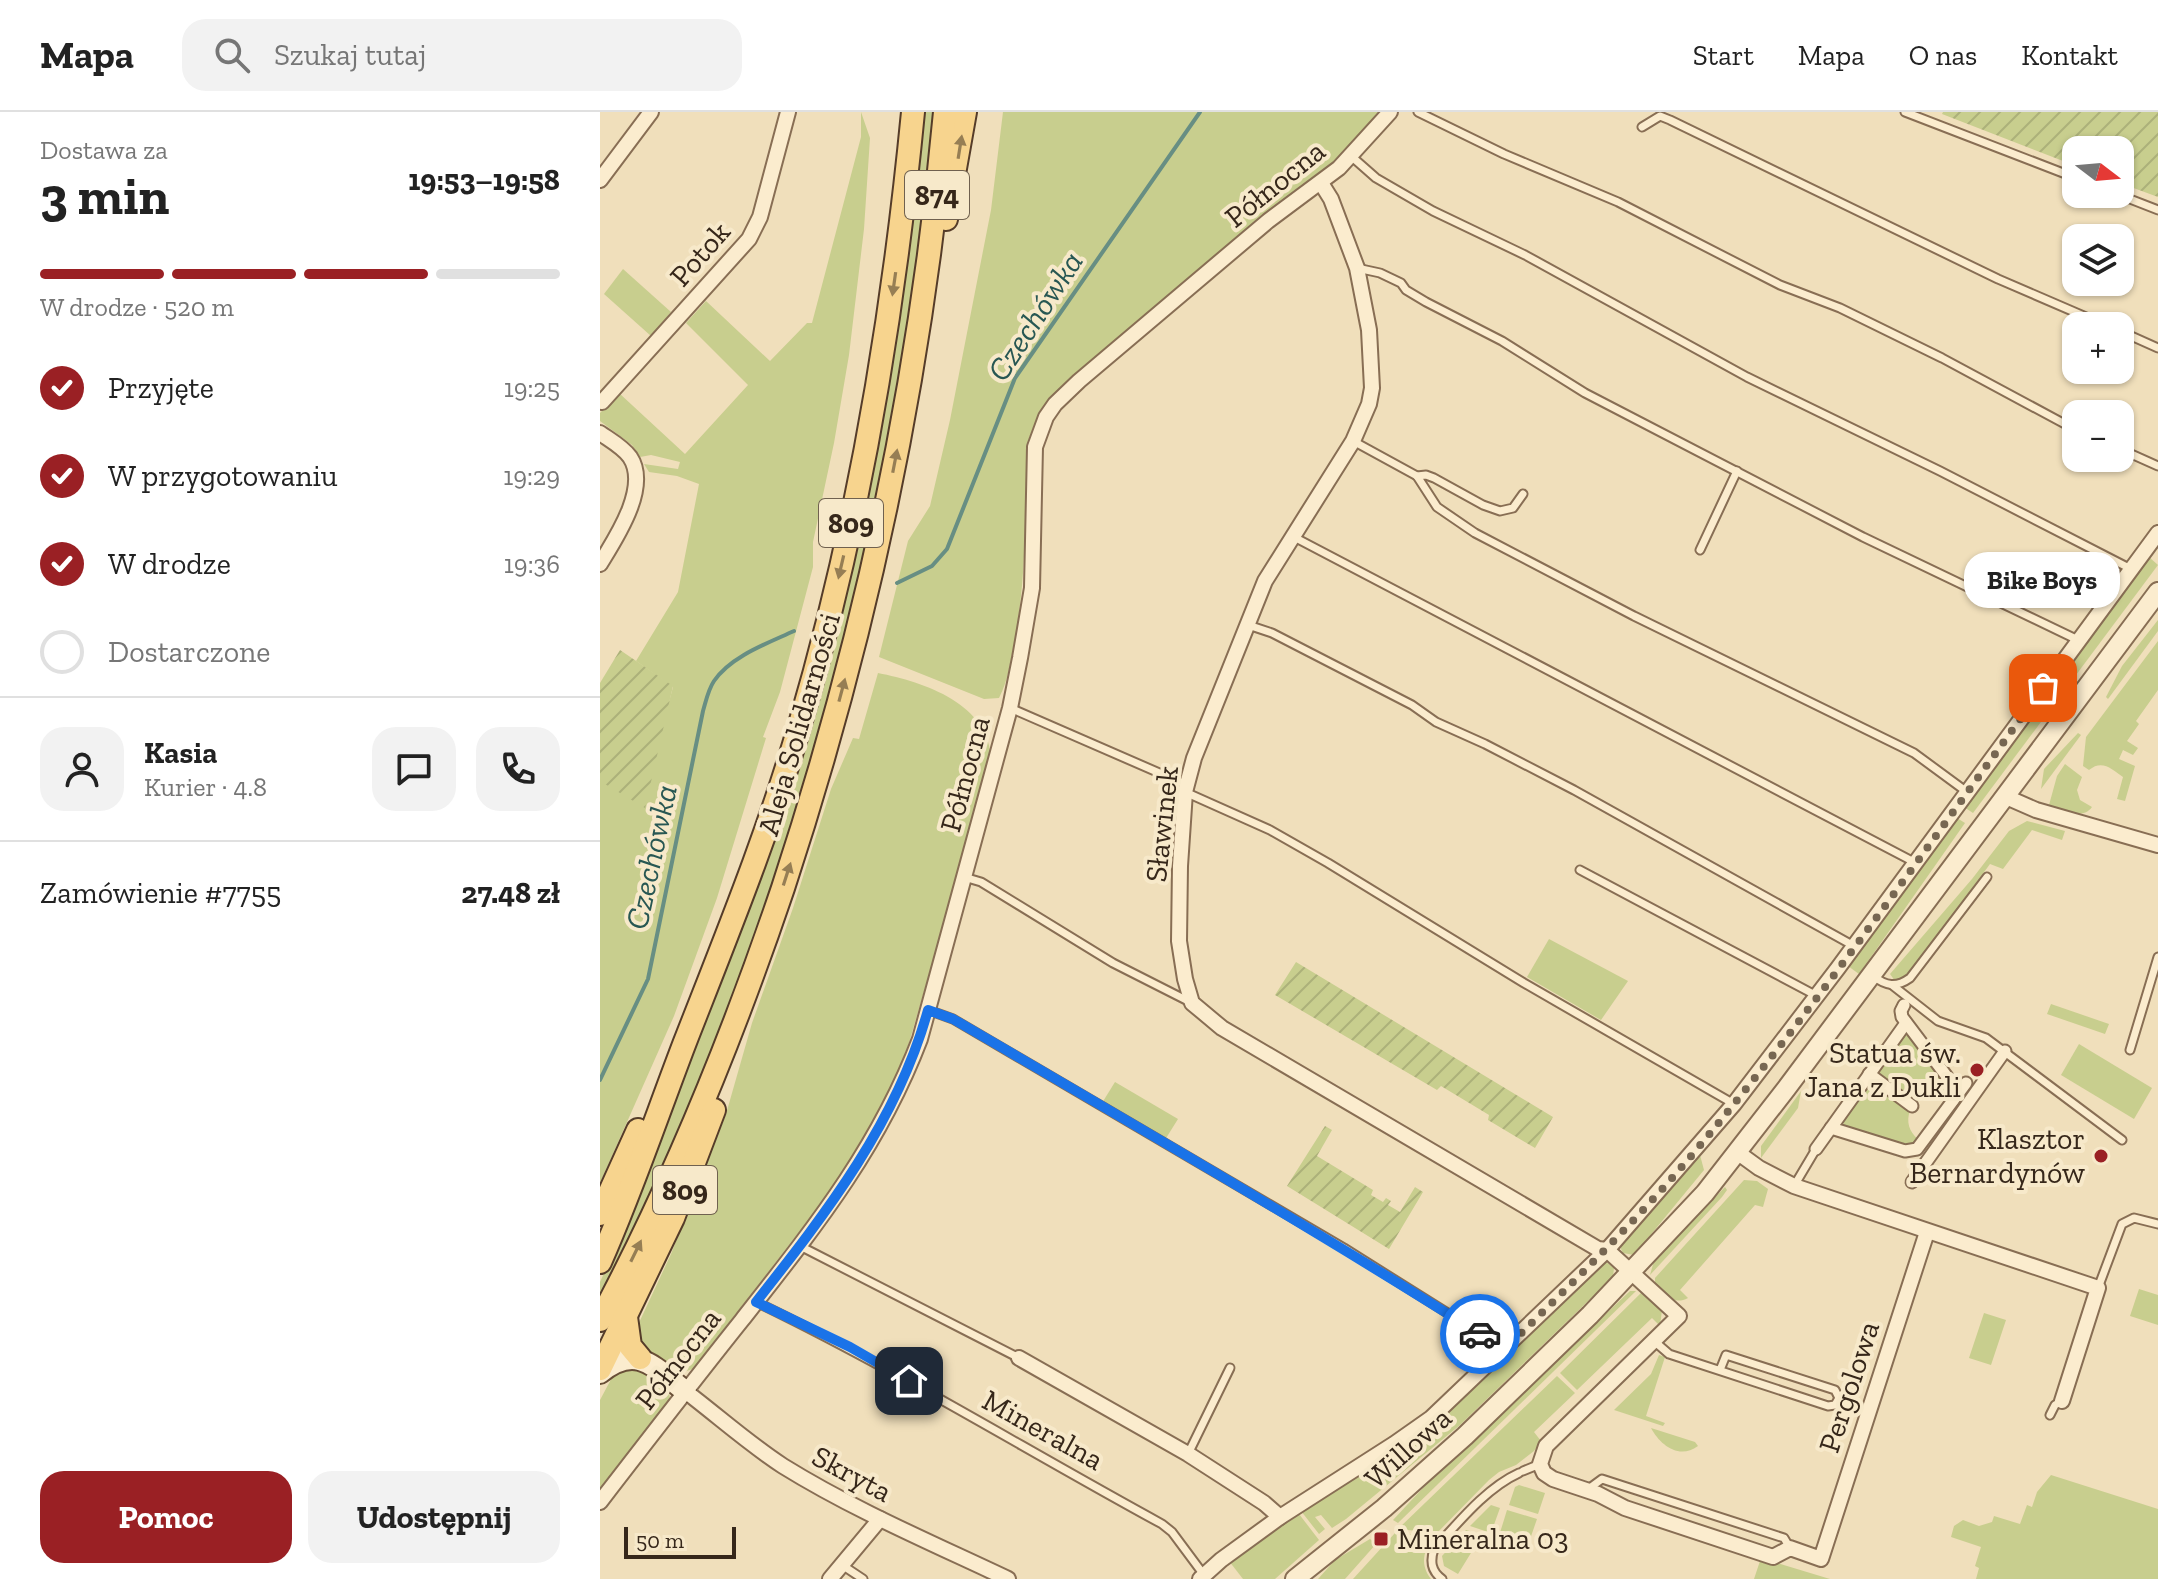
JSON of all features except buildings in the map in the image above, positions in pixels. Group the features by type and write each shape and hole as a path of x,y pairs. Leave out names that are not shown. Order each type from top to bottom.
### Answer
{"main road":[{"name":"Aleja Solidarności","path":"600,1262 784,778 834,597 881,363 899,249 913,112"},
{"name":"Aleja Solidarności","path":"600,1320 672,1173 743,1000 803,824 858,632 897,451 926,277 945,112"},
{"path":"926,277 951,199 965,112"},
{"name":"809","path":"600,1214 669,1057 703,996"},
{"name":"809","path":"600,1371 689,1179 731,1058 743,1000"},
{"path":"626,1317 630,1346 640,1358 685,1391"},
{"path":"600,1371 623,1359 640,1358"}],"street":[{"path":"600,180 651,112"},
{"name":"Potok","path":"602,402 749,239 760,217 788,112"},
{"name":"Północna","path":"600,1502 851,1176 887,1115 909,1068 928,1010 1010,708 1032,588 1035,447 1046,417 1079,381 1268,221 1321,183 1351,156 1390,112"},
{"name":"Sławinek","path":"1192,1003 1179,941 1180,866 1186,788 1194,758 1245,624 1265,581 1353,441 1369,404 1372,388 1371,344 1357,268 1331,199 1321,183"},
{"path":"600,433 628,453 636,475 621,530 600,564"},
{"path":"1202,1577 1280,1517 1431,1418 1607,1250 1734,1104 1817,996 2158,533"},
{"name":"Willowa","path":"1304,1578 1322,1557 1453,1447 1632,1272 1705,1193 2158,592"},
{"path":"2004,796 2036,810 2158,845"},
{"path":"1192,1003 1235,1036 1598,1249 1607,1250 1679,1316 1546,1446 1540,1456 1544,1473 1625,1508 1773,1557 1790,1548"},
{"path":"1904,1005 1901,1014 1951,1082 1953,1100"},
{"path":"1816,1149 1906,1023"},
{"path":"1912,1182 2005,1051"},
{"path":"1937,1061 1977,1090"},
{"path":"1869,1074 1912,1106"},
{"path":"1831,1128 1911,1151 1917,1149 1966,1083"},
{"path":"1737,1152 1759,1168 1794,1186 2098,1288 2062,1401"},
{"name":"Pergolowa","path":"1790,1548 1821,1559 1927,1232"},
{"path":"1019,1358 1188,1454 1264,1503 1280,1517"},
{"name":"Skryta","path":"685,1391 780,1464 880,1519 1008,1579"},
{"path":"830,1579 880,1519"}],"lane":[{"path":"1418,112 1504,154 1618,202 1780,285 1840,308 2062,422"},
{"path":"1905,112 2062,173"},
{"path":"1642,127 1660,116 1670,120 1998,279 2075,312"},
{"path":"1351,156 1376,178 1433,211 1525,255 1747,377 2131,569"},
{"path":"2134,201 2158,210"},
{"path":"1357,268 1380,273 1401,283 1406,290 1502,341 1585,393 1863,537 2078,640"},
{"path":"2134,337 2158,348"},
{"path":"1353,441 1417,476 1437,507 1475,533 1634,616 1914,753 1967,792"},
{"path":"2134,455 2158,466"},
{"path":"1700,550 1737,471"},
{"path":"1417,476 1434,478 1500,511 1513,508 1523,494"},
{"path":"1292,536 1916,863"},
{"path":"1245,624 1272,633 1412,705 1436,722 1574,790 1854,946"},
{"path":"1010,708 1270,830 1524,983 1734,1104"},
{"path":"1580,870 1817,996"},
{"path":"964,877 981,882 1113,963 1192,1003"},
{"path":"1892,985 1902,984 1910,978 1987,877"},
{"path":"2130,1050 2158,957"},
{"path":"1871,974 1892,985 1938,1021 1986,1038 2122,1140"},
{"path":"928,1010 953,1019 1344,1248 1489,1339 1501,1353"},
{"path":"1794,1186 1816,1149"},
{"path":"2098,1288 2122,1224 2134,1218 2158,1224"},
{"path":"800,1246 1019,1358"},
{"name":"Mineralna","path":"756,1302 885,1366 1006,1438 1162,1524 1172,1532 1202,1577"},
{"path":"1654,1341 1669,1354 1828,1406 1835,1405 1839,1398 1835,1390 1726,1355 1720,1370"},
{"path":"1188,1454 1230,1368"},
{"path":"2050,1415 2055,1405 2062,1401"},
{"path":"1442,1579 1433,1568 1431,1558 1434,1549 1485,1497 1509,1478 1540,1464"},
{"path":"1586,1490 1602,1479 1784,1538 1790,1548"},
{"path":"842,1565 863,1579"}],"green space":[{"path":"861,112 870,138 864,229 849,355 813,542 813,567 780,692 763,737 766,738 717,898 674,1016 600,1183 600,780 662,728 673,687 636,661 678,592 699,484 677,476 649,472 644,464 678,469 680,462 651,455 640,457 632,445 600,421 600,413 619,393 685,454 748,385 686,323 706,301 770,361 807,323 812,323 861,137"},
{"path":"922,112 937,112 895,429 853,617 770,898 729,1012 674,1148 600,1299 600,1282 618,1243 796,777 840,616"},
{"path":"1003,112 1385,112 1344,159 1057,394 1034,425 1027,444 1023,569 1014,644 999,698 984,699 879,657 908,541 930,506 950,420 991,210"},
{"path":"2158,112 2158,197 2134,188 2134,136 2062,136 2062,161 1942,114"},
{"path":"623,269 671,312 651,336 604,294"},
{"path":"2149,557 2158,565 1973,813 1964,807"},
{"path":"2158,620 2158,631 2108,699 2106,697 2122,666"},
{"path":"2158,641 2158,690 2136,721 2139,724 2127,741 2138,748 2133,755 2123,750 2119,759 2135,766 2125,801 2117,799 2123,777 2107,766 2098,765 2089,770 2083,766 2086,737"},
{"path":"620,650 673,686 645,808 600,781 600,683"},
{"path":"878,673 934,690 967,710 980,724 988,741 991,761 909,1043 891,1091 837,1183 694,1368 687,1371 672,1369 638,1345 637,1327 671,1254 726,1114 752,1023 831,789 853,738 859,739"},
{"path":"2078,733 2081,735 2041,789 2044,769"},
{"path":"2065,764 2082,777 2077,790 2080,800 2092,807 2088,811 2078,814 2049,805 2057,776"},
{"path":"1957,818 1965,823 1859,974 1848,966"},
{"path":"2027,821 2065,831 2062,840 2032,830 2003,869 1990,864 1909,974 1901,981 1895,981 1890,974 2009,831"},
{"path":"1549,939 1628,981 1601,1020 1527,977"},
{"path":"1296,962 1553,1117 1535,1148 1488,1120 1489,1115 1441,1086 1437,1090 1275,995"},
{"path":"2051,1004 2109,1024 2105,1034 2047,1014"},
{"path":"1911,1036 1948,1085 1946,1101 1931,1096 1916,1102 1876,1072 1901,1038"},
{"path":"2079,1044 2152,1088 2134,1119 2061,1075"},
{"path":"1115,1082 1178,1119 1163,1143 1102,1103"},
{"path":"1870,1082 1910,1111 1909,1126 1918,1139 1915,1144 1905,1146 1844,1126 1843,1120"},
{"path":"1801,1091 1798,1108 1761,1158 1761,1146"},
{"path":"1325,1126 1332,1130 1317,1156 1373,1190 1371,1195 1383,1202 1386,1198 1391,1201 1388,1205 1400,1212 1415,1187 1423,1192 1389,1249 1287,1186"},
{"path":"1700,1155 1704,1170 1634,1255 1623,1253 1620,1247 1623,1240"},
{"path":"1744,1180 1757,1181 1768,1189 1763,1207 1755,1205 1680,1290 1688,1298 1678,1301 1670,1298 1655,1283 1655,1278"},
{"path":"1725,1187 1727,1190 1722,1197 1650,1275 1654,1261"},
{"path":"1606,1262 1614,1268 1613,1277 1460,1425 1332,1528 1321,1515 1315,1517 1325,1529 1319,1534 1301,1511 1379,1463 1454,1407"},
{"path":"2139,1289 2158,1295 2158,1325 2130,1316"},
{"path":"1630,1291 1636,1291 1398,1523 1393,1520 1436,1474"},
{"path":"1641,1293 1662,1310 1660,1326 1652,1318 1577,1390 1560,1373"},
{"path":"1984,1313 2006,1320 1991,1365 1969,1358"},
{"path":"1659,1355 1665,1357 1646,1416 1665,1423 1663,1426 1614,1410 1651,1374"},
{"path":"633,1363 669,1389 670,1401 600,1492 600,1400 616,1370"},
{"path":"1557,1376 1575,1393 1534,1432 1541,1441 1534,1451 1489,1480 1437,1533 1398,1529"},
{"path":"1651,1428 1695,1442 1698,1446 1684,1451 1671,1449 1659,1440"},
{"path":"2051,1475 2158,1509 2158,1579 1976,1579 1979,1568 1975,1566 1981,1547 1951,1537 1954,1526 1963,1520 1979,1526 1992,1522 1994,1516 2020,1524 2027,1505 2032,1507 2037,1492"},
{"path":"1519,1485 1545,1493 1538,1514 1509,1505 1515,1487"},
{"path":"1491,1505 1500,1508 1491,1533 1470,1526"},
{"path":"1507,1510 1537,1519 1528,1545 1499,1536"},
{"path":"1299,1514 1319,1540 1275,1579 1243,1579 1229,1561"},
{"path":"1466,1530 1491,1537 1486,1551 1474,1548 1458,1574 1444,1566 1442,1556"},
{"path":"1395,1533 1434,1537 1424,1558 1431,1579 1353,1579"},
{"path":"1370,1539 1376,1544 1345,1579 1318,1579 1335,1560"},
{"path":"1761,1558 1830,1579 1754,1579"}],"waterway":[{"name":"Czechówka","path":"897,583 932,566 947,549 1015,378 1200,112"},
{"name":"Czechówka","path":"600,1080 648,979 710,688 721,672 740,657 794,631"}],"way so far":[{"path":"1480,1334 1501,1353 1607,1250 1700,1145 1838,968 2043,688"}],"place":[{"name":"Bike Boys","path":"2043,688"},
{"name":"Statua św. Jana z Dukli","path":"1977,1070"},
{"name":"Klasztor Bernardynów","path":"2101,1156"},
{"name":"Mineralna 03","path":"1381,1539"}],"route":[{"path":"909,1381 850,1347 756,1302 851,1176 873,1140 909,1068 928,1010 953,1019 1186,1154 1480,1334"}]}
